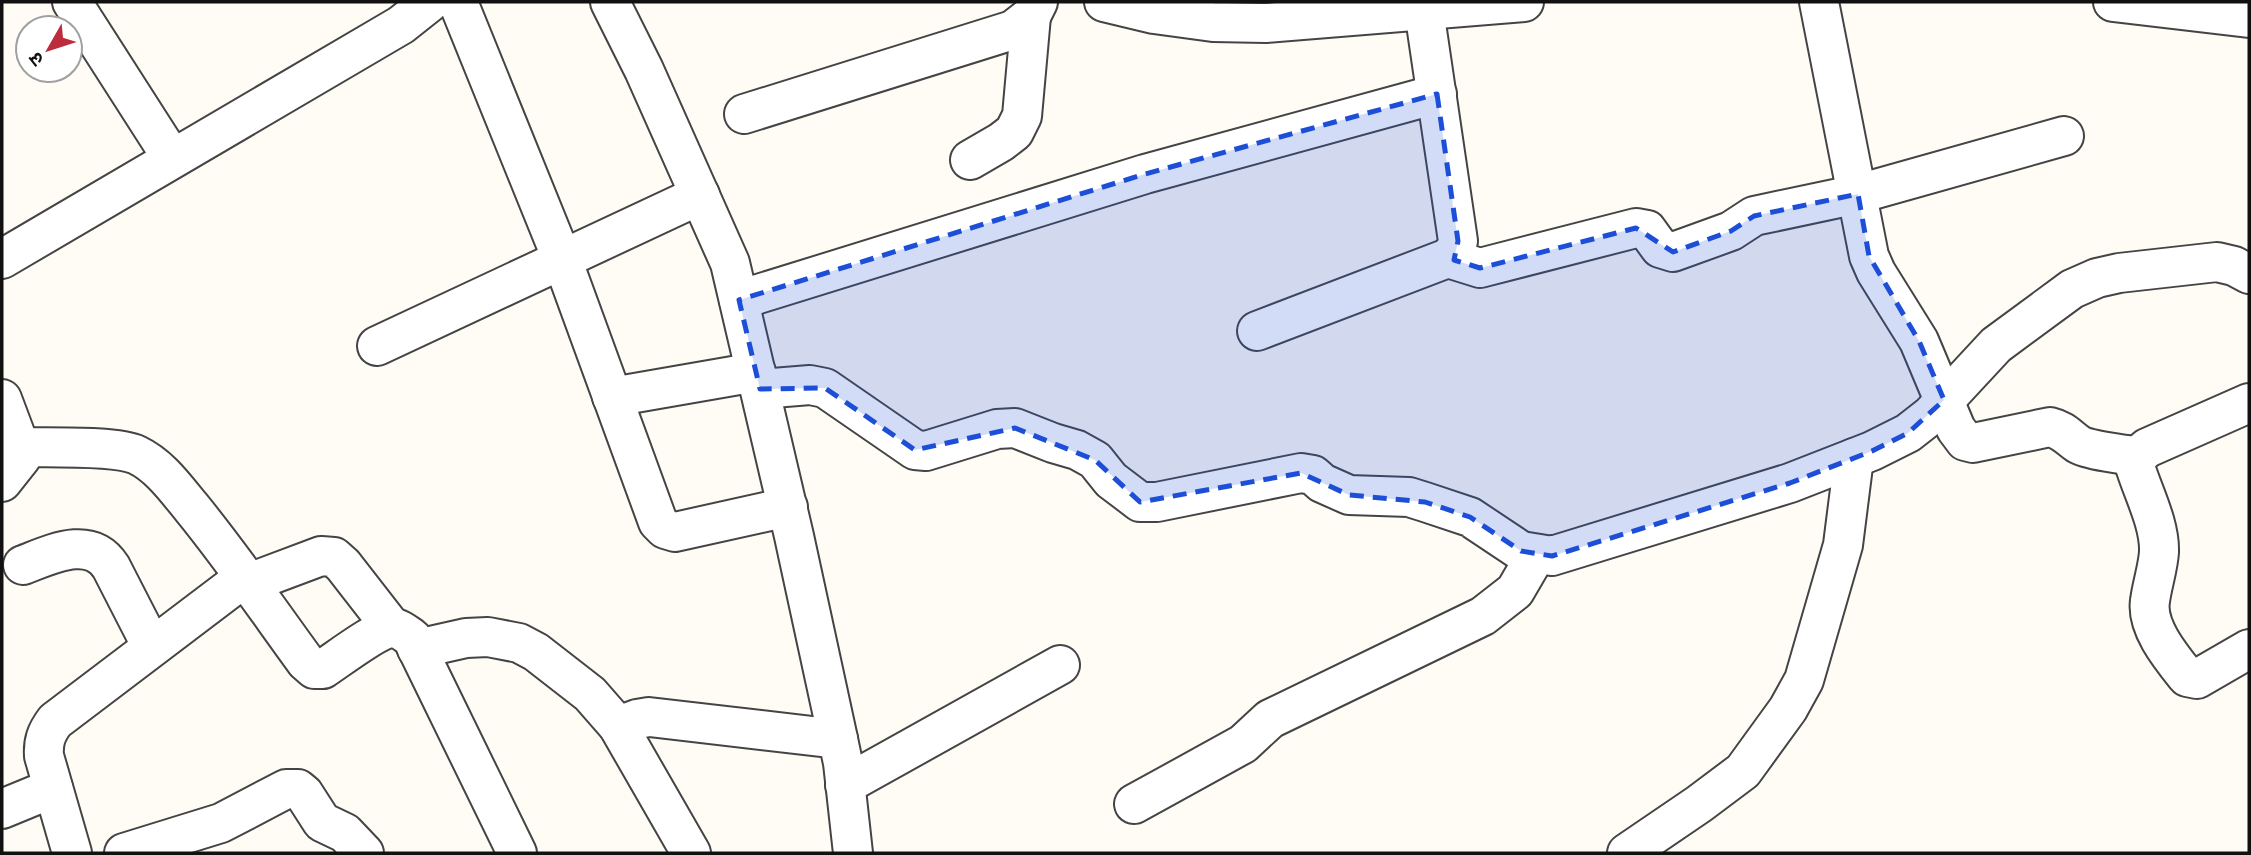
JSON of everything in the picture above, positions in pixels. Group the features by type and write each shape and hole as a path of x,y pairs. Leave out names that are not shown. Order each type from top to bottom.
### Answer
{"street":[{"path":"72,2 172,158"},
{"path":"2,259 401,25 430,2"},
{"path":"458,2 562,259 658,522 665,529 675,532 788,508"},
{"path":"611,2 730,263 788,508 838,739 853,853"},
{"path":"1104,2 1154,14 1213,22 1266,23 1524,2"},
{"path":"1819,2 1868,256 1919,341 1956,429 1965,441 1973,443 2050,427 2060,429 2079,445 2090,449 2138,456"},
{"path":"2113,2 2249,18"},
{"path":"744,114 1013,30 1034,9"},
{"path":"970,160 1014,132 1022,116 1034,9"},
{"path":"1257,331 1448,258 1456,249 1458,241 1424,10"},
{"path":"739,300 1145,174 1437,94"},
{"path":"1448,258 1480,268 1636,228 1647,230 1660,248 1674,252 1731,231 1754,216 1858,194 2064,136"},
{"path":"377,346 699,195"},
{"path":"612,397 758,380 810,385 825,388 915,450 926,451 997,429 1014,428 1077,450 1095,460 1111,480 1140,502 1157,502 1301,473 1313,475 1322,483 1349,495 1409,497 1470,517 1521,551 1552,556 1790,483 1908,433 1931,415 1996,345 2014,330 2072,289 2097,278 2119,272 2217,262 2234,266 2249,274"},
{"path":"2,399 20,447 21,458 2,482"},
{"path":"2249,403 2147,448 2134,463 2156,530 2159,552 2149,604 2150,618 2158,634 2187,677 2197,679 2249,649"},
{"path":"20,447 121,450 138,456 168,479 216,538 306,662 314,668 323,669 377,633 405,639 488,637 519,643 536,652 590,694 618,726 691,853"},
{"path":"1650,847 1743,771 1788,709 1804,680 1843,545 1854,458"},
{"path":"23,565 66,549 98,554 106,560 152,648"},
{"path":"1134,804 1243,744 1270,719 1483,616 1515,591 1536,555"},
{"path":"72,853 44,756 43,741 49,728 152,648 247,580 321,556 334,557 343,565 405,639 517,853"},
{"path":"845,785 1060,665"},
{"path":"618,726 649,717 838,739"},
{"path":"2,809 53,788"},
{"path":"124,853 221,823 286,789 298,789 323,822 345,833 364,853"}],"highlighted area":[{"path":"1437,94 1458,241 1454,260 1480,268 1636,228 1673,252 1731,231 1754,216 1858,194 1869,256 1919,341 1944,400 1908,433 1872,451 1790,483 1552,556 1521,551 1470,517 1425,502 1349,495 1301,473 1140,502 1095,460 1015,428 915,450 825,388 760,389 739,300 1145,174"}],"waterway":[{"path":"1254,2 1282,4"}]}
